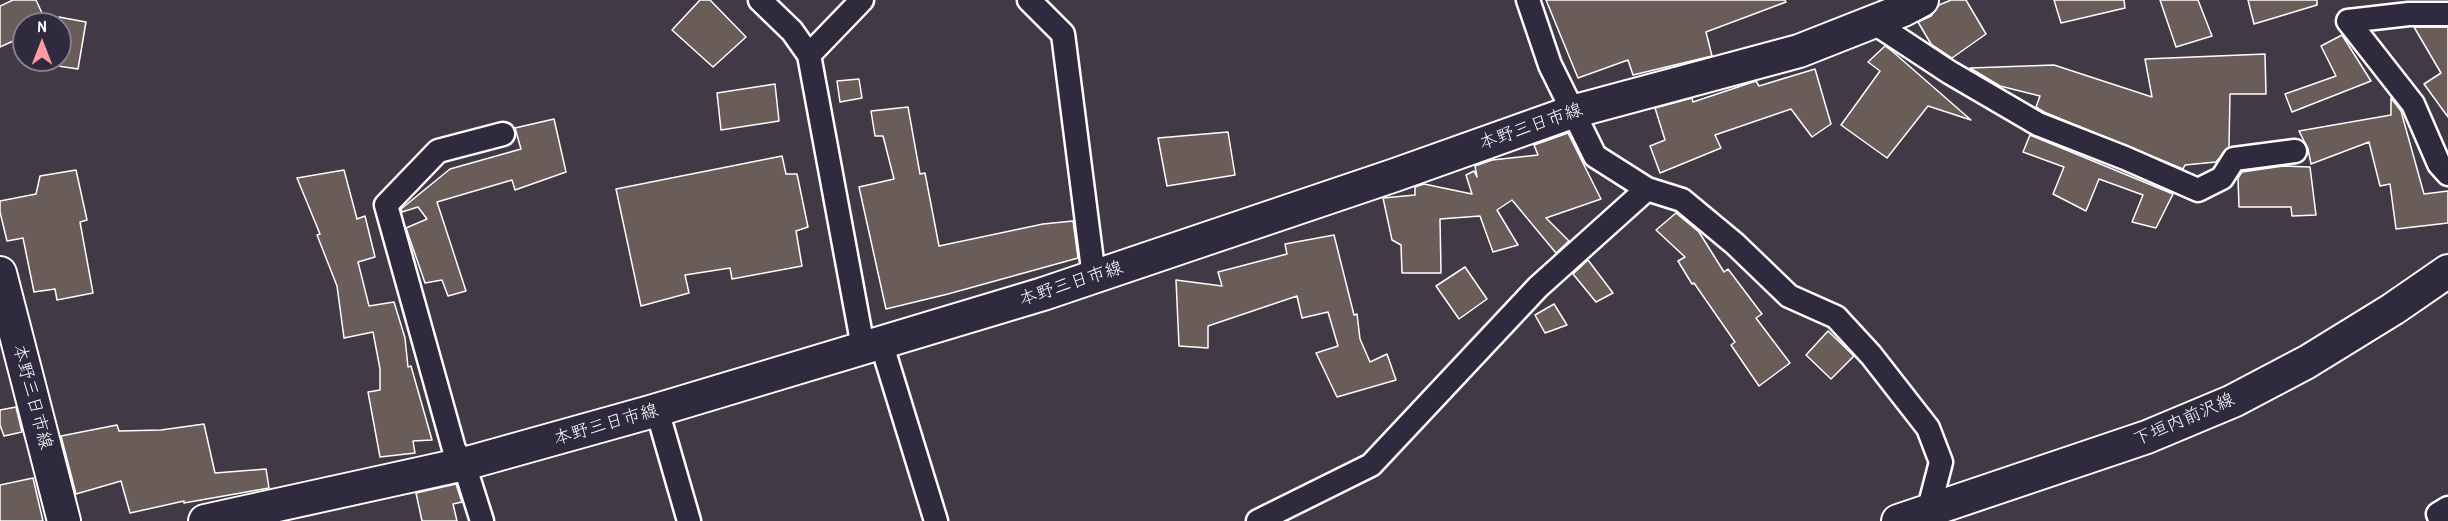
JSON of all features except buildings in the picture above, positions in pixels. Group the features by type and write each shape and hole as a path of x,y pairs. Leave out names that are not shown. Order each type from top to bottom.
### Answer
{"main road":[{"name":"本野三日市線","path":"205,521 464,464 657,410 872,345 1094,277 1572,112 1799,51 1903,10 1922,0"},
{"name":"下垣内前沢線","path":"1898,521 2147,437 2233,401 2307,362 2393,309 2448,271"},
{"name":"本野三日市線","path":"0,273 64,521"}],"street":[{"path":"760,0 792,31 809,55 872,345 936,521"},
{"path":"809,55 862,0"},
{"path":"1029,0 1063,34 1094,277"},
{"path":"1528,0 1550,65 1595,156 1647,189 1682,200 1735,244 1789,296 1836,317 1871,355 1928,429 1941,462 1928,512"},
{"path":"2448,14 2409,14 2348,21 2413,104 2439,164 2448,174"},
{"path":"1873,22 1949,72 2038,124 2198,190 2222,178 2234,159 2295,151"},
{"path":"482,521 464,464 454,450 386,205 438,151 503,134"},
{"path":"1258,521 1371,465 1538,287 1647,189"},
{"path":"657,410 689,521"},
{"path":"2441,521 2438,514 2448,508"}]}
